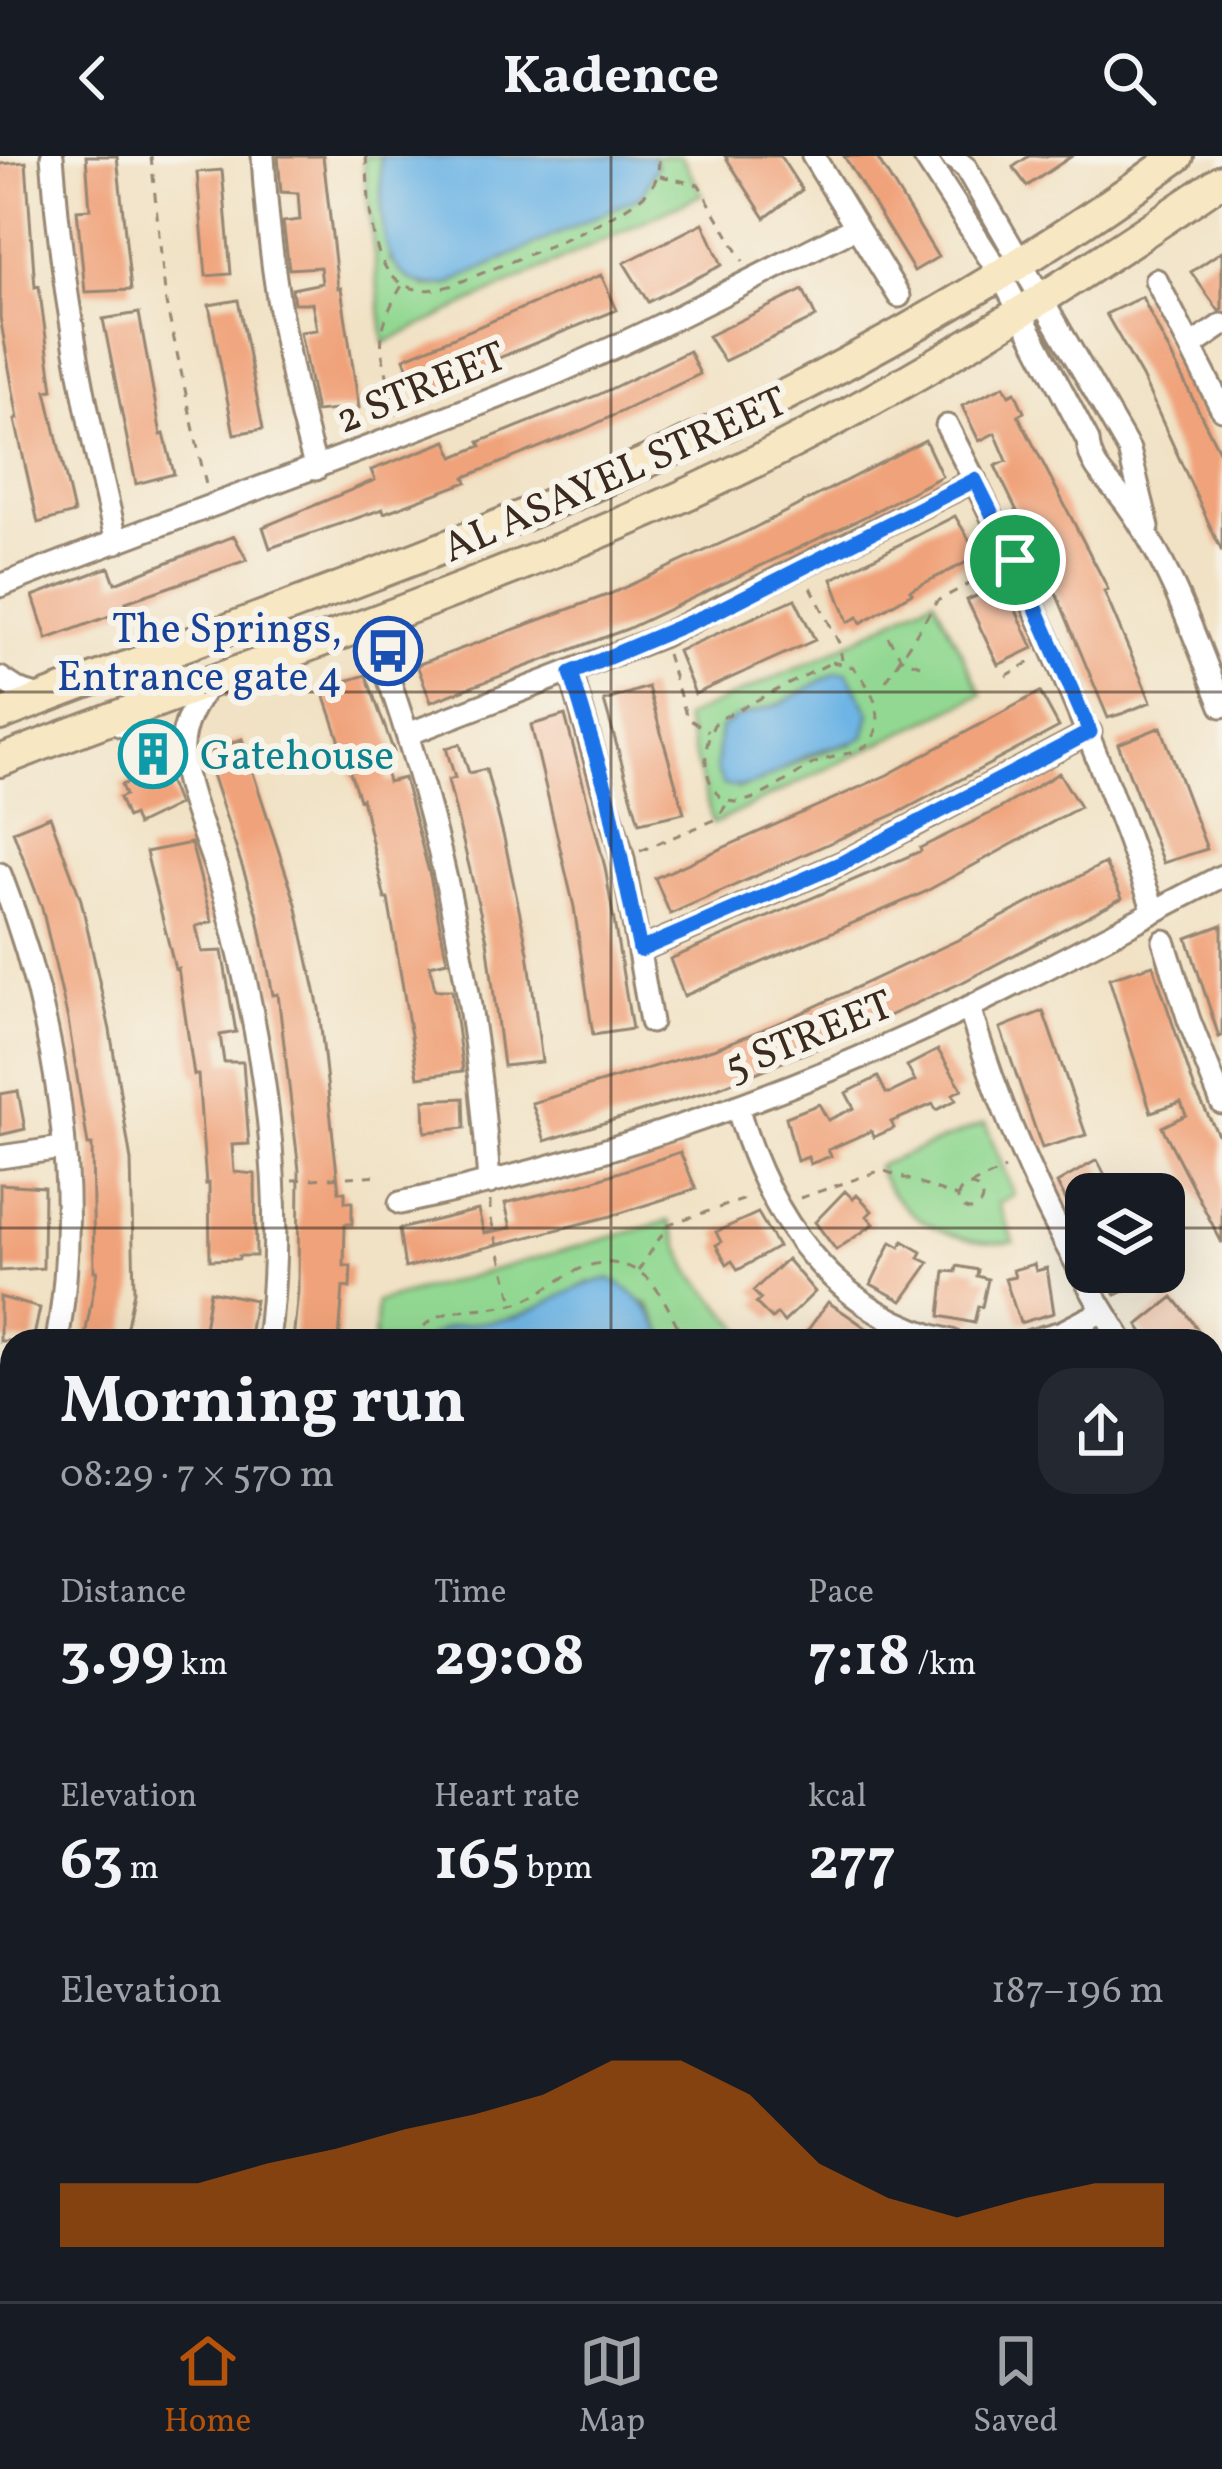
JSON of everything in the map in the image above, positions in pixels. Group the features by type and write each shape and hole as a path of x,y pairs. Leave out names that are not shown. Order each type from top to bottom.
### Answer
{"main road":[{"name":"AL ASAYEL STREET","path":"0,715 417,558 582,490 844,365 1010,267 1178,156"},
{"name":"AL ASAYEL STREET","path":"0,761 398,614 675,500 851,411 1032,306 1222,180"}],"street":[{"path":"52,156 72,343 117,542"},
{"path":"262,156 281,324 316,469"},
{"path":"813,156 899,296"},
{"path":"924,156 1010,267"},
{"path":"960,160 1032,306 1129,450 1153,545"},
{"name":"2 STREET","path":"0,586 532,383 856,226"},
{"path":"1156,280 1222,409"},
{"path":"1032,306 1096,467 1153,545 1222,706"},
{"path":"1191,346 1222,325"},
{"path":"947,426 1015,560 1090,732 1154,911"},
{"path":"1114,487 1138,475"},
{"path":"408,734 662,636 975,480"},
{"path":"383,663 443,852 465,956 478,1044 489,1183"},
{"path":"571,673 622,859 651,1022"},
{"path":"0,678 44,698"},
{"path":"213,679 185,727 184,766 217,864 259,1052 274,1181 269,1329"},
{"path":"104,720 146,734 184,766"},
{"path":"640,950 874,847 1090,732"},
{"path":"0,874 11,945 46,1035 62,1148 68,1242 58,1329"},
{"name":"5 STREET","path":"400,1203 489,1183 671,1130 871,1053 1222,876"},
{"path":"1164,941 1222,1103"},
{"path":"969,1007 1023,1161 1068,1253 1114,1329"},
{"path":"737,1106 763,1179 790,1228 828,1276 878,1313 920,1329"},
{"path":"0,1157 62,1148"},
{"path":"1068,1329 1103,1311"}],"path":[{"path":"151,156 166,303 191,432 212,506"},
{"path":"366,156 376,250 386,270 403,284 428,290 453,285 596,223 642,196 658,176 659,156"},
{"path":"658,176 699,185 753,279"},
{"path":"403,284 383,317 380,334 403,434"},
{"path":"886,681 937,601 1015,560"},
{"path":"802,569 839,643 842,662"},
{"path":"662,636 687,718 710,732"},
{"path":"888,637 902,658 920,665"},
{"path":"1006,676 1054,649"},
{"path":"842,662 854,667 879,713 875,737 859,750 800,770 759,797 730,800 719,794 707,772 710,732 728,711 822,665 842,662"},
{"path":"622,859 716,819 730,800"},
{"path":"970,1185 982,1195 980,1205 971,1210 961,1207 957,1197 961,1188 1023,1161"},
{"path":"274,1181 381,1175"},
{"path":"489,1183 490,1216 514,1304"},
{"path":"422,1329 444,1314 514,1304 586,1266 621,1265 638,1271 657,1288 679,1329"}],"green space":[{"path":"363,156 380,156 390,261 426,287 448,285 641,195 657,165 653,156 681,156 702,194 384,343"},
{"path":"934,598 982,694 713,824 684,718 824,656","holes":["837,672 853,744 820,753 738,789 737,718 780,704"]},
{"path":"985,1123 1014,1195 998,1204 1014,1242 973,1241 933,1226 899,1201 877,1166"},
{"path":"669,1221 690,1271 741,1329 662,1329 648,1304 589,1282 518,1316 444,1329 375,1329 377,1302"}],"water":[{"path":"380,156 653,156 657,165 642,195 447,285 422,284 405,276 393,262 383,223"},
{"path":"837,672 847,672 870,713 864,737 806,756 749,785 723,785 716,769 720,728 780,704"},
{"path":"610,1279 630,1291 661,1329 447,1329 515,1317 585,1285"}],"building":[{"path":"86,156 117,156 131,290 85,292 77,210 90,209"},
{"path":"278,156 323,156 338,288 359,408 316,412 300,332 317,330 312,303 294,303 292,289 322,283 320,267 289,269 283,222 300,220 298,193 281,192"},
{"path":"725,156 780,156 802,190 765,218"},
{"path":"844,156 876,156 938,257 914,271"},
{"path":"1029,156 1072,156 1027,186 1013,167"},
{"path":"26,162 35,287 39,286 53,390 46,391 74,513 38,523 15,420 0,317 0,164"},
{"path":"222,170 231,274 206,276 197,172"},
{"path":"703,223 722,265 648,302 624,263"},
{"path":"1222,251 1222,310 1219,311 1191,272"},
{"path":"601,275 617,310 496,359 500,369 424,399 417,383 414,385 404,358"},
{"path":"803,290 816,317 724,361 708,336"},
{"path":"1142,297 1222,457 1222,552 1142,377 1106,314"},
{"path":"238,300 263,429 234,434 209,305"},
{"path":"139,313 161,435 174,474 136,484 103,319"},
{"path":"689,351 700,374 585,429 465,477 467,482 270,548 263,527 375,480 371,470 447,441 454,457"},
{"path":"1004,386 1009,395 1015,392 1024,412 1018,415 1104,581 1108,590 1104,591 1151,702 1108,718 1051,581 995,466 1007,461 995,433 979,441 962,406"},
{"path":"925,440 942,476 627,629 431,702 417,665 610,594 748,531"},
{"path":"955,516 979,556 910,590 912,593 861,623 858,617 848,622 832,579"},
{"path":"234,536 247,560 126,602 129,609 47,639 33,596 109,567 115,583"},
{"path":"1004,584 1033,648 998,665 967,600"},
{"path":"795,599 815,640 695,694 678,651"},
{"path":"366,675 394,752 382,756 388,782 404,778 430,876 447,961 430,965 435,990 452,990 463,1071 418,1077 388,899 362,798 322,688"},
{"path":"648,687 684,813 639,823 604,701"},
{"path":"1040,692 1059,727 900,812 670,914 655,878 887,775"},
{"path":"565,715 605,867 632,1029 593,1035 574,907 531,725"},
{"path":"1161,727 1207,849 1163,863 1118,744"},
{"path":"242,739 296,904 319,1009 339,1192 345,1192 345,1202 352,1202 352,1224 345,1224 344,1266 351,1266 350,1288 343,1287 340,1329 294,1329 299,1170 278,994 273,995 257,912 205,753"},
{"path":"460,744 469,773 486,769 504,838 528,952 542,1062 503,1066 487,940 448,780 455,778 446,748"},
{"path":"163,768 178,805 137,825 133,815 127,818 119,798 125,795 121,785"},
{"path":"1059,773 1080,807 923,893 684,996 670,959 921,851"},
{"path":"50,816 81,900 110,1030 131,1161 134,1291 126,1329 86,1329 97,1271 92,1145 88,1145 68,1020 42,908 13,831"},
{"path":"191,843 212,922 196,926 202,952 222,951 236,1032 220,1035 224,1062 243,1062 249,1144 232,1145 234,1172 255,1174 256,1256 239,1259 210,1260 209,1183 198,1075 194,1075 178,968 146,852"},
{"path":"1105,863 1122,898 961,983 715,1089 545,1141 532,1103 716,1048 784,1021 960,939"},
{"path":"1222,925 1222,1036 1219,1037 1187,938"},
{"path":"1153,965 1195,1090 1222,1142 1222,1243 1162,1127 1186,1115 1181,1102 1151,1112 1109,978"},
{"path":"1043,1011 1086,1135 1042,1148 1000,1028"},
{"path":"938,1050 962,1089 953,1094 956,1100 936,1110 933,1104 891,1122 894,1128 874,1137 871,1131 828,1150 831,1156 810,1164 808,1157 797,1161 786,1117 819,1104 828,1120 854,1108 846,1093 878,1077 890,1093 915,1081 907,1066"},
{"path":"18,1091 25,1129 0,1135 0,1094"},
{"path":"464,1098 465,1128 425,1132 424,1100"},
{"path":"680,1152 696,1189 611,1216 405,1268 399,1229 478,1210 484,1233 511,1228 505,1203"},
{"path":"1097,1160 1104,1173 1074,1173"},
{"path":"0,1184 44,1187 43,1268 0,1271"},
{"path":"845,1191 865,1203 874,1224 836,1250 815,1222"},
{"path":"758,1213 778,1247 738,1270 732,1261 727,1264 716,1245 721,1242 716,1232"},
{"path":"903,1241 922,1252 919,1258 929,1263 902,1301 871,1284 891,1242 900,1247"},
{"path":"787,1259 815,1292 784,1322 777,1314 772,1319 756,1303 761,1299 753,1291"},
{"path":"1034,1264 1036,1271 1047,1268 1054,1313 1020,1323 1005,1279 1015,1277 1013,1270"},
{"path":"957,1266 978,1270 977,1276 988,1279 974,1323 940,1316 945,1271 956,1272"},
{"path":"210,1291 255,1300 250,1329 204,1329"},
{"path":"0,1297 40,1308 36,1329 0,1329"},
{"path":"1173,1297 1197,1329 1141,1329 1138,1325"},
{"path":"828,1302 868,1329 809,1329"}],"place":[{"name":"The Springs, Entrance gate 4","path":"388,651"},
{"name":"Gatehouse","path":"153,754"}],"route":[{"path":"975,480 1015,560 1090,732 842,863 640,950 608,796 571,673 717,611 975,480"}]}
